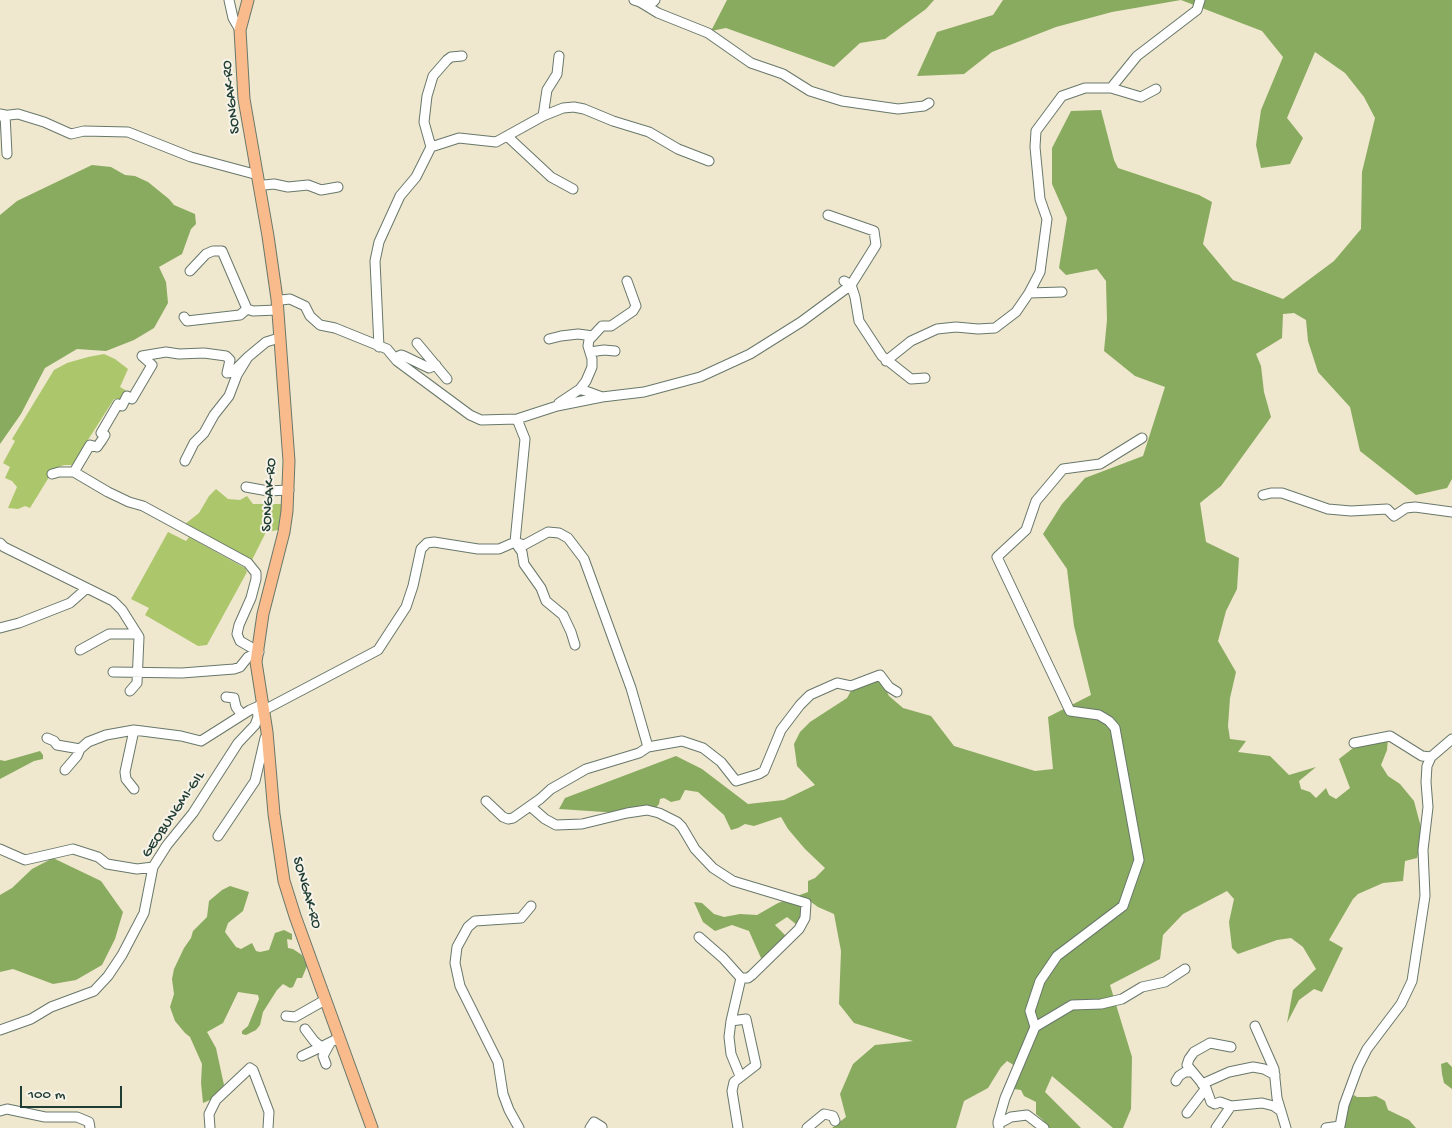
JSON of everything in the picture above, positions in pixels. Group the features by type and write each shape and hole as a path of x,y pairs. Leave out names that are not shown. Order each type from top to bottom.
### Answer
{"main road":[{"name":"SONGAK-RO","path":"248,0 240,30 244,99 261,180"},
{"path":"252,0 244,31 248,98 279,305 291,433 291,505 264,637 263,706 286,874 302,929 374,1128"},
{"name":"SONGAK-RO","path":"279,305 279,338 287,427 289,490 284,532 263,614 259,652 256,662 267,732 274,814 281,866 294,916 325,1000 330,1043 374,1128"}],"street":[{"path":"229,0 233,18 240,30"},
{"path":"637,1 653,2 655,0"},
{"path":"1111,88 1137,56 1197,10 1200,0"},
{"path":"637,1 658,13 708,33 751,62 783,74 810,91 842,101 898,109 924,106 929,103"},
{"path":"432,147 424,122 427,96 433,76 451,57 462,56"},
{"path":"543,116 547,90 557,74 559,56"},
{"path":"886,361 911,341 937,329 956,327 995,328 1016,312 1029,293 1040,272 1047,219 1040,199 1035,147 1036,131 1062,96 1085,88 1111,88 1141,97 1156,89"},
{"path":"379,347 375,261 377,249 400,196 416,177 432,147 459,138 496,142 508,136 516,129 543,116 563,108 574,107 649,132 678,148 709,161"},
{"path":"7,154 2,115 18,114 71,134 84,131 128,132 191,157 274,184 288,187 308,185 321,190 338,187"},
{"path":"508,136 551,177 573,190"},
{"path":"190,271 206,254 213,251 222,251 247,309 253,311 279,305 290,299 305,306 310,316 320,324 387,349 395,358 470,415 481,420 517,419 552,408 602,397 644,392 700,377 758,349 801,322 847,283 876,245 874,231 828,215"},
{"path":"552,408 580,389 586,381 592,367 588,346 589,340 602,326 612,326 633,312 636,306 627,281"},
{"path":"847,283 855,298 859,321 886,361 911,379 925,378"},
{"path":"1029,293 1062,292"},
{"path":"184,317 187,321 223,318 240,315 247,309"},
{"path":"548,339 578,334 593,336"},
{"path":"74,472 90,444 97,447 102,440 105,435 101,433 118,404 122,406 127,396 132,399 152,365 142,356 166,352 179,354 204,353 226,356 230,360 226,373 233,372 266,342 279,338"},
{"path":"417,343 447,379"},
{"path":"590,352 615,351"},
{"path":"395,358 401,355 429,368 436,364"},
{"path":"185,461 194,443 204,433 214,415 229,396 237,375 248,357"},
{"path":"580,389 602,397"},
{"path":"517,419 525,439 515,542 522,552 524,564 541,588 546,601 563,616 575,645"},
{"path":"1035,1027 1030,1011 1040,981 1057,956 1123,906 1139,860 1115,728 1110,721 1100,715 1070,711 997,557 1026,530 1036,501 1063,469 1100,464 1142,438"},
{"path":"52,474 74,472 108,492 143,506 248,563 256,573 256,579 237,634 240,641 259,652"},
{"path":"246,487 268,491 289,490"},
{"path":"1263,495 1282,493 1328,510 1387,509 1394,516 1406,508 1414,507 1452,512"},
{"path":"65,770 77,756 80,749 88,742 106,735 134,730 181,736 201,741 242,715 378,650 406,607 414,586 421,549 427,543 434,542 478,549 500,549 515,542 524,544 548,532 560,533 568,538 584,559 631,688 648,747"},
{"path":"0,543 4,547 114,600 139,638 137,683 130,691"},
{"path":"0,628 19,623 70,603 87,588"},
{"path":"80,650 110,634 137,634"},
{"path":"113,672 182,672 234,669 240,667 248,657 259,652"},
{"path":"486,801 503,817 513,818 551,789 586,768 639,753 648,747 682,742 703,748 721,762 736,781 764,771 781,730 810,695 838,683 851,686 880,675 897,692"},
{"path":"226,697 234,698 236,707 242,715"},
{"name":"GEOBUNGMI-GIL","path":"0,1030 31,1019 52,1007 94,991 108,976 122,955 144,913 153,867 167,845 193,814 238,743 255,725 263,706"},
{"path":"134,730 125,772 126,778 134,789"},
{"name":"SONGAK-RO","path":"218,836 255,781 267,732"},
{"path":"1354,743 1390,736 1422,756 1431,757"},
{"path":"46,738 54,741 57,745 80,749"},
{"path":"1326,1128 1340,1126 1344,1105 1358,1067 1367,1049 1401,1004 1412,981 1425,896 1423,850 1428,807 1427,766 1431,757 1452,739"},
{"path":"530,806 545,819 556,825 582,824 647,810 659,813 677,822 695,849 713,868 733,881 806,904 805,918 799,929 748,978 741,978 723,958 699,937"},
{"path":"0,849 25,860 73,849 98,857 107,864 130,868 153,867"},
{"path":"519,1128 503,1094 498,1062 460,986 455,963 457,947 468,928 475,922 521,918 531,906"},
{"path":"999,1126 1005,1098 1035,1027 1072,1005 1101,1004 1122,999 1142,986 1165,982 1185,969"},
{"path":"740,1076 731,1054 729,1037 741,978"},
{"path":"286,1016 295,1017 325,1000"},
{"path":"731,1021 746,1018 756,1065 734,1082 732,1091 738,1128"},
{"path":"1255,1026 1274,1069 1277,1098 1286,1128"},
{"path":"305,1029 314,1042 330,1043"},
{"path":"302,1056 330,1043"},
{"path":"326,1064 323,1056 330,1043"},
{"path":"1231,1047 1210,1043 1194,1052 1189,1059 1187,1065 1204,1086 1211,1102 1215,1104 1220,1102 1231,1106 1262,1103 1274,1106 1281,1111"},
{"path":"1187,1114 1204,1086 1229,1072 1253,1067 1264,1069 1274,1075"},
{"path":"210,1128 209,1114 216,1100 250,1068 253,1070 269,1112 268,1128"},
{"path":"1176,1081 1185,1072 1192,1072"},
{"path":"1216,1128 1231,1106"},
{"path":"0,1111 7,1109 46,1117 77,1117 88,1122 90,1128"},
{"path":"807,1128 824,1114 833,1116 835,1121"},
{"path":"999,1126 1011,1117 1027,1115 1044,1128"},
{"path":"590,1128 594,1122 602,1127"}],"green space":[{"path":"727,0 934,0 926,9 885,39 860,43 834,67 726,28 711,31"},
{"path":"1003,0 1181,0 1112,12 1056,27 992,52 964,74 917,76 937,32 993,15"},
{"path":"1181,0 1452,0 1452,479 1447,488 1416,495 1360,451 1350,407 1318,372 1308,341 1306,320 1294,313 1283,314 1282,338 1256,354 1261,366 1264,392 1271,417 1221,486 1200,503 1206,542 1239,558 1237,589 1226,611 1218,641 1236,672 1230,698 1228,726 1230,739 1246,741 1238,752 1270,756 1289,775 1316,767 1299,781 1301,789 1310,792 1316,798 1326,788 1329,795 1336,799 1350,788 1339,759 1357,745 1388,738 1387,750 1381,765 1388,776 1400,784 1414,801 1423,835 1417,858 1405,861 1403,881 1383,883 1358,894 1353,899 1329,940 1343,948 1322,992 1314,989 1299,1000 1287,1023 1293,990 1316,969 1303,947 1291,938 1277,940 1238,954 1232,948 1229,922 1234,899 1227,891 1183,914 1163,935 1160,959 1110,985 1132,1057 1131,1109 1123,1128 1113,1128 1052,1076 1045,1092 1081,1128 1048,1128 1036,1114 1036,1102 1024,1096 1021,1090 1014,1089 1006,1083 1015,1067 1007,1061 988,1088 964,1101 956,1128 832,1128 846,1117 840,1094 853,1064 875,1045 913,1041 854,1023 839,1004 841,951 834,914 811,902 803,909 797,925 787,917 775,925 788,938 768,955 761,958 749,931 732,925 715,931 703,922 694,902 702,903 714,914 724,917 740,914 757,915 778,903 808,892 808,881 815,878 825,868 805,849 788,829 781,817 754,826 745,824 731,830 724,815 698,792 685,790 680,800 671,802 664,798 660,799 659,804 654,810 619,813 559,809 565,798 676,756 702,769 748,804 784,800 815,785 797,766 794,744 800,732 810,722 847,698 852,689 881,680 889,696 903,708 931,716 954,746 1035,771 1053,769 1048,717 1091,695 1074,626 1067,569 1043,534 1062,504 1085,478 1143,456 1165,387 1135,376 1104,351 1107,320 1106,281 1097,269 1066,275 1059,268 1067,218 1052,184 1052,148 1071,111 1101,110 1114,160 1118,168 1199,195 1212,202 1203,244 1233,280 1283,299 1334,261 1361,229 1362,172 1375,118 1364,97 1345,73 1315,52 1287,118 1303,138 1290,164 1261,168 1256,145 1261,110 1283,57 1262,31"},
{"path":"92,165 111,167 125,175 135,176 148,182 174,205 195,214 196,224 191,229 182,254 159,267 166,282 168,303 154,328 134,340 106,351 77,349 45,368 21,414 0,444 0,215 17,201"},
{"path":"104,354 115,359 128,369 120,387 127,391 121,401 114,399 72,465 64,465 54,469 30,508 25,506 18,509 8,508 17,487 12,481 5,478 10,467 3,463 15,441 12,439 54,370 67,363"},
{"path":"216,489 228,499 240,500 247,496 253,504 282,504 278,530 266,532 252,560 185,524 199,513 209,496"},
{"path":"168,532 186,541 189,537 245,568 247,572 207,645 198,646 145,615 149,608 131,599"},
{"path":"40,751 43,759 34,761 0,779 0,760 5,761"},
{"path":"53,858 101,881 123,912 115,939 102,965 76,980 53,984 13,969 0,972 0,895 12,888 32,869"},
{"path":"230,886 249,892 243,911 228,923 225,932 236,947 241,949 252,943 256,951 269,950 275,933 284,930 292,934 292,940 287,939 288,948 302,955 307,966 302,978 297,978 293,987 290,988 283,984 277,990 263,1012 260,1025 256,1030 246,1035 242,1034 242,1031 248,1026 259,999 258,995 238,992 223,1023 207,1032 216,1048 224,1085 210,1100 203,1103 202,1064 190,1037 175,1021 170,1007 174,994 172,979 174,969 193,931 207,917 209,901"},
{"path":"1447,1062 1452,1067 1452,1089 1444,1083 1442,1074 1441,1064"},
{"path":"1354,1095 1357,1097 1376,1096 1385,1101 1388,1110 1409,1120 1416,1128 1345,1128 1345,1118 1349,1103"}]}
